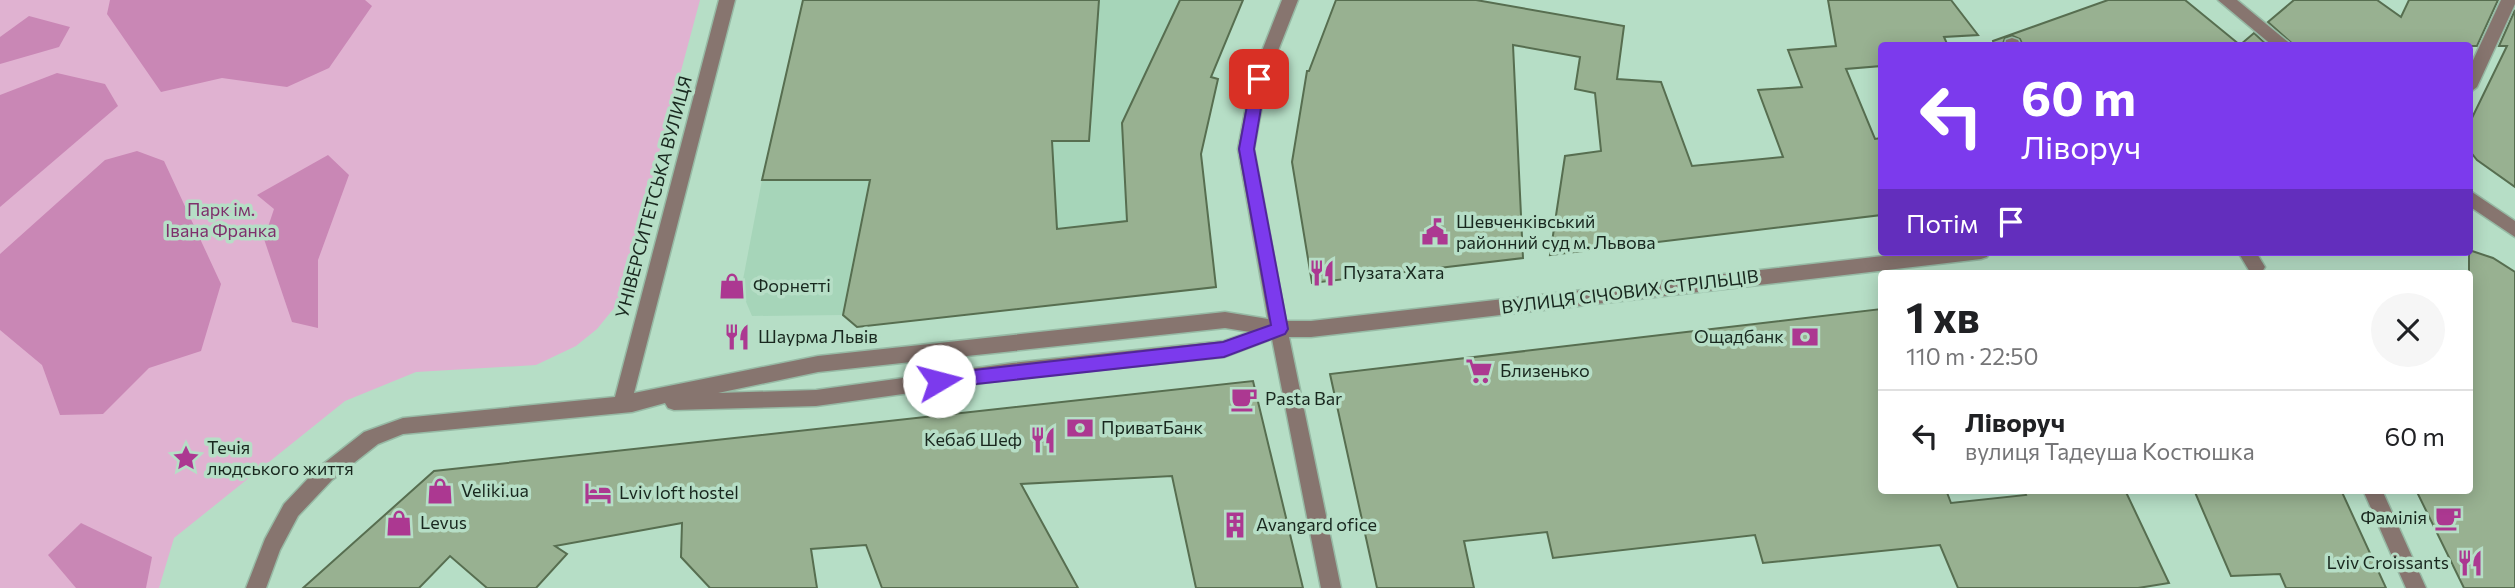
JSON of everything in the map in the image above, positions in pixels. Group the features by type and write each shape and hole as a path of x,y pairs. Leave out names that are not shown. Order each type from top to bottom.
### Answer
{"street":[{"name":"УНІВЕРСИТЕТСЬКА ВУЛИЦЯ","path":"622,404 727,0"},
{"path":"1290,0 1259,79 1246,149 1331,588"},
{"path":"2226,0 2280,42"},
{"path":"2473,78 2509,0"},
{"path":"2473,200 2515,230"},
{"name":"ВУЛИЦЯ СІЧОВИХ СТРІЛЬЦІВ","path":"622,404 818,364 1225,320 1279,329 1311,329 1946,256"},
{"name":"ВУЛИЦЯ СІЧОВИХ СТРІЛЬЦІВ","path":"256,588 272,546 291,510 325,474 371,438 404,426 622,404 816,398 1012,371 1224,349 1279,329"},
{"path":"2374,494 2416,588"}],"shaded area":[{"path":"110,0 365,0 372,6 329,68 287,87 222,78 161,92 107,14"},
{"path":"803,0 1243,0 1211,77 1218,79 1201,154 1216,287 857,327 843,315 752,316 741,290 762,180"},
{"path":"29,16 70,27 59,47 0,64 0,37"},
{"path":"57,73 105,84 118,106 0,207 0,95"},
{"path":"137,151 164,161 221,284 201,351 149,368 103,414 60,415 42,365 0,330 0,254 105,160"},
{"path":"328,155 349,175 318,260 318,328 292,322 264,239 274,209 257,195"},
{"path":"81,523 152,557 146,588 76,588 48,555"}],"green space":[{"name":"Парк ім. Івана Франка","path":"0,0 700,0 619,302 597,329 576,346 536,365 416,372 345,401 174,538 159,588 0,588"}],"building":[{"path":"803,0 1099,0 1089,141 1052,141 1057,229 1127,221 1122,123 1180,0 1243,0 1211,77 1218,79 1201,154 1216,287 857,327 843,315 870,180 762,180"},
{"path":"1336,0 1476,0 1624,26 1617,79 1661,82 1692,166 1783,157 1758,90 1802,87 1788,50 1836,46 1828,0 1951,0 1978,35 1944,37 1946,42 1878,42 1878,66 1846,69 1875,139 1878,138 1878,215 1550,255 1565,156 1601,151 1595,93 1575,89 1580,57 1513,45 1523,258 1312,283 1292,162 1309,71"},
{"path":"2108,0 2185,0 2236,42 2021,42 2013,36 2005,38 2004,42 1993,41"},
{"path":"2294,0 2377,0 2401,17 2409,0 2498,0 2477,46 2473,46 2473,42 2290,42 2268,22"},
{"path":"2515,10 2515,187 2473,155 2473,116 2507,46 2499,46"},
{"path":"2254,33 2264,42 2244,42"},
{"path":"2473,251 2493,258 2515,272 2515,588 2464,588 2418,494 2473,494 2473,270 2469,270 2469,256 2473,256"},
{"path":"1878,309 1878,494 1948,494 1951,503 2026,494 2127,494 2169,583 2138,588 1958,588 1940,545 1763,563 1755,535 1553,558 1547,532 1464,541 1474,588 1377,588 1330,374"},
{"path":"1253,381 1303,588 1196,588 1172,476 1021,484 1078,588 882,588 866,545 811,549 817,588 710,588 681,557 682,523 555,546 567,554 536,588 487,588 450,556 419,588 303,588 434,471"},
{"path":"2196,494 2343,494 2386,588 2286,588 2280,574 2231,576"}],"place":[{"name":"Шевченківський районний суд м. Львова","path":"1435,232"},
{"name":"Пузата Хата","path":"1322,273"},
{"name":"Форнетті","path":"732,286"},
{"name":"Шаурма Львів","path":"737,337"},
{"name":"Ощадбанк","path":"1805,337"},
{"name":"Близенько","path":"1479,371"},
{"name":"Pasta Bar","path":"1244,399"},
{"name":"ПриватБанк","path":"1080,428"},
{"name":"Кебаб Шеф","path":"1043,440"},
{"name":"Течія людського життя","path":"186,458"},
{"name":"Veliki.ua","path":"440,491"},
{"name":"Lviv loft hostel","path":"598,493"},
{"name":"Фамілія","path":"2448,518"},
{"name":"Levus","path":"399,523"},
{"name":"Avangard ofice","path":"1235,525"},
{"name":"Lviv Croissants","path":"2470,563"}],"route":[{"path":"939,381 1224,349 1279,329 1246,149 1259,79"}]}
